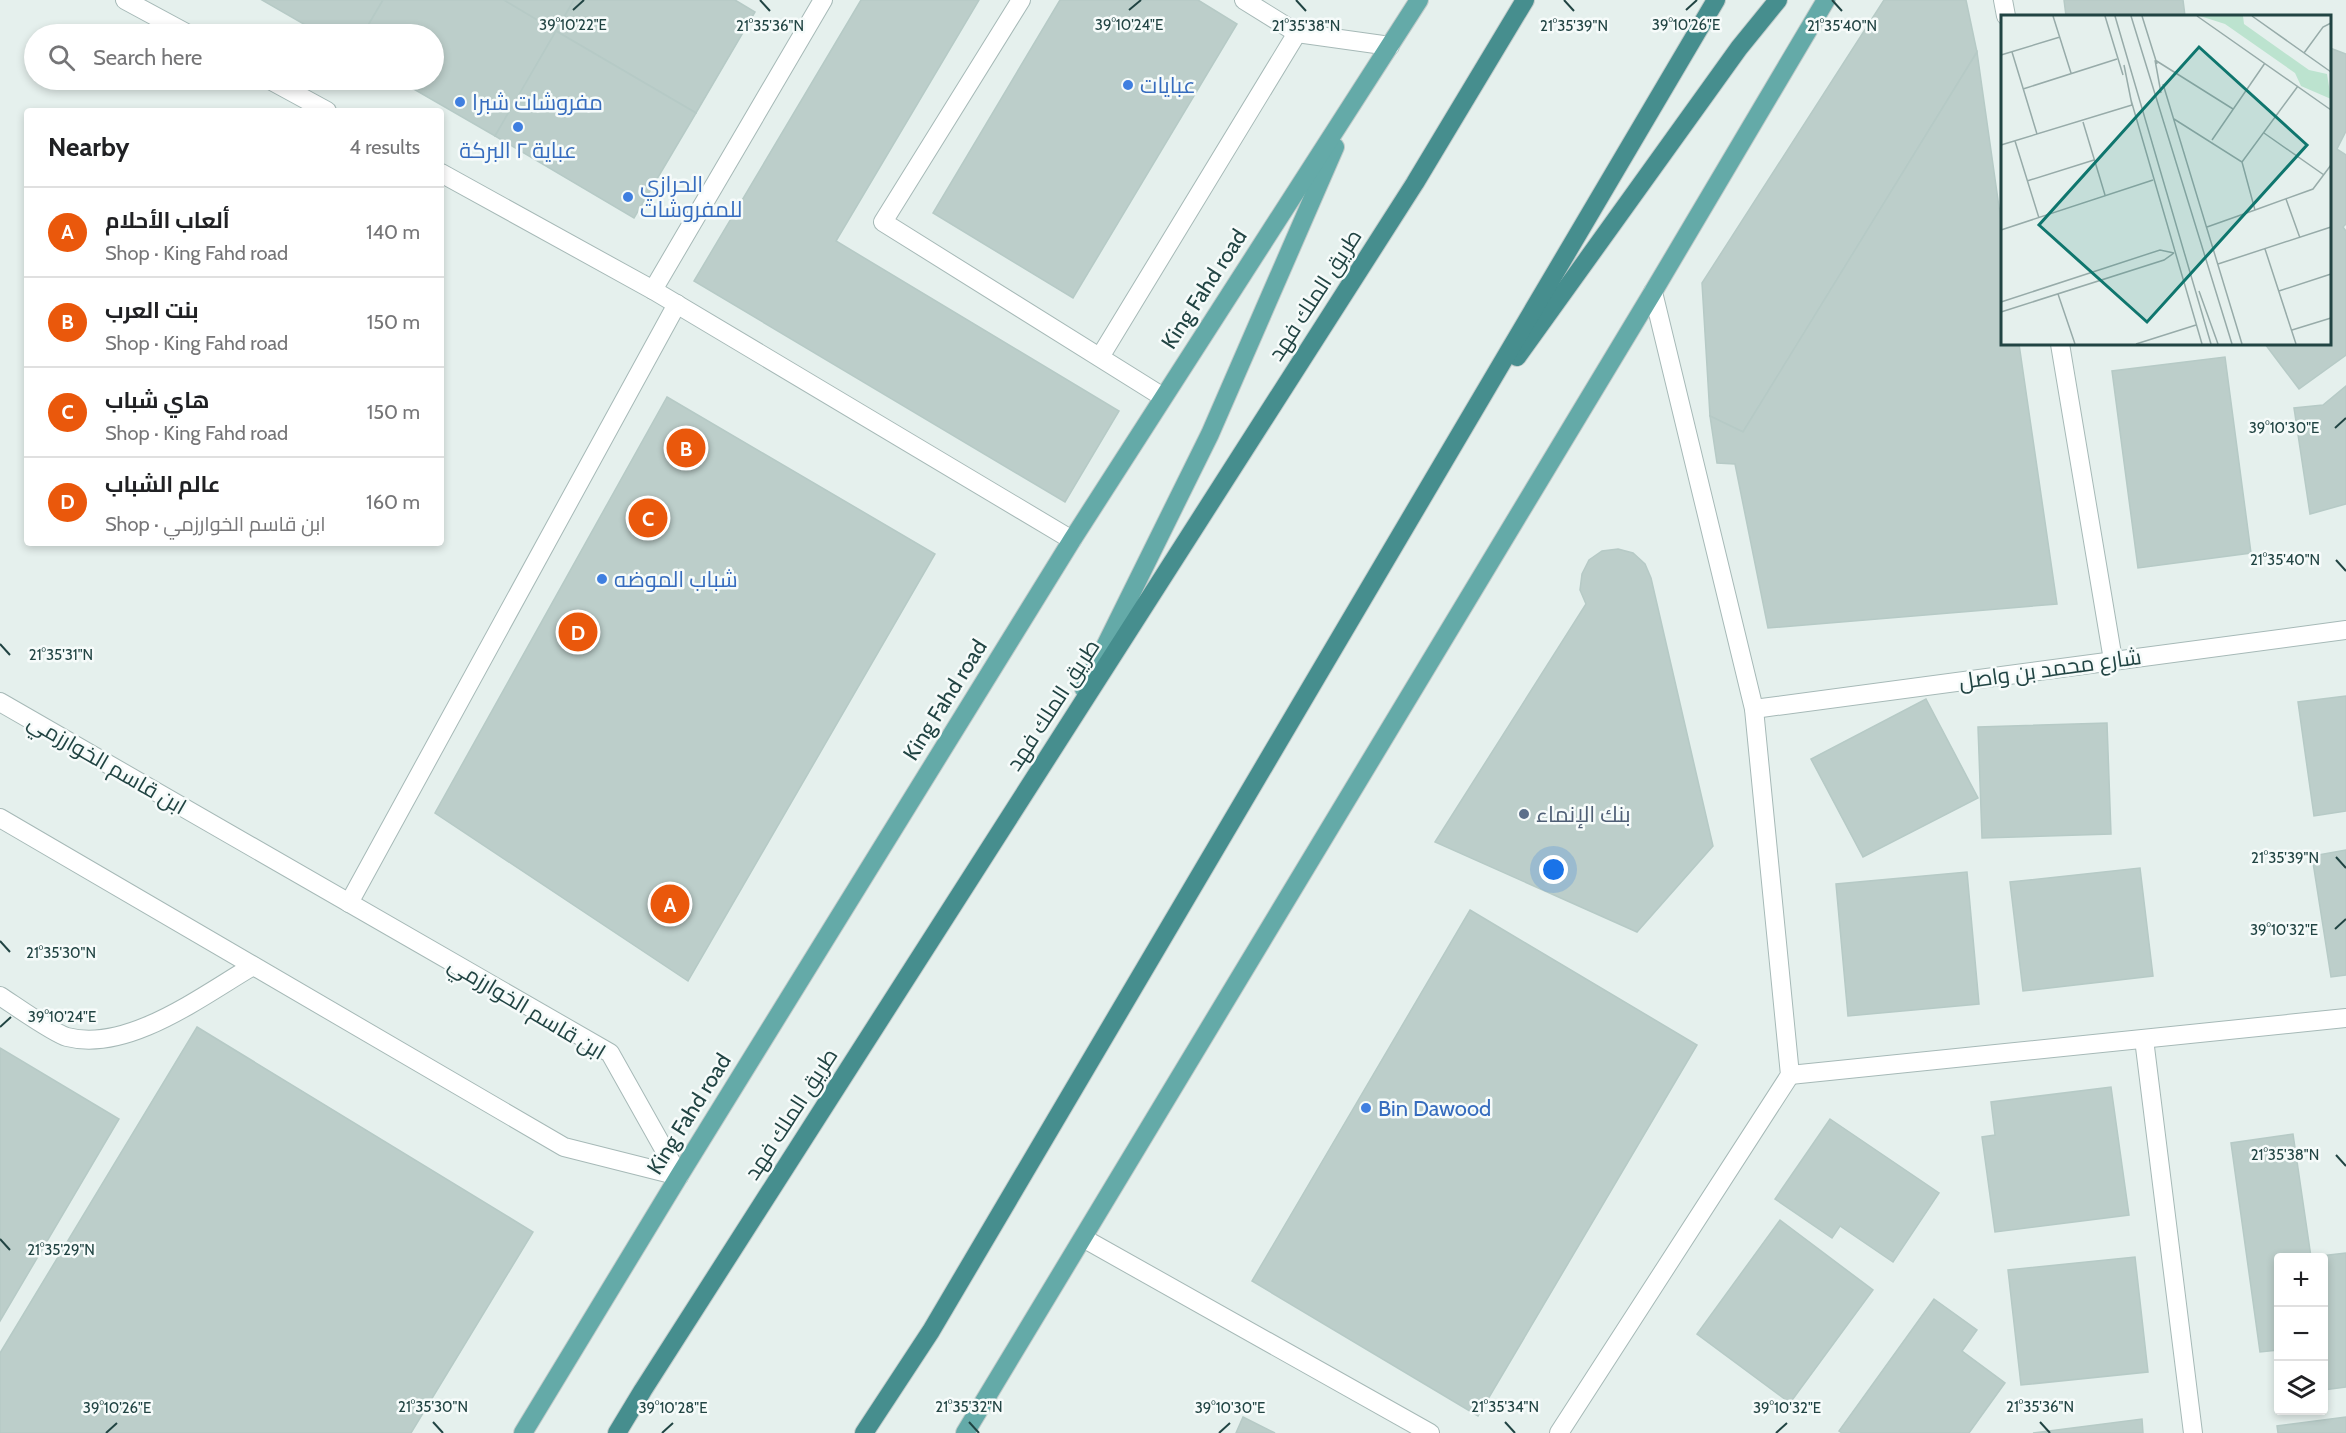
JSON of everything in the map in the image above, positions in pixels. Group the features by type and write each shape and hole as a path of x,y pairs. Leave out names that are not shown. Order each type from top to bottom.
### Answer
{"highway":[{"name":"طريق الملك فهد","path":"617,1433 1415,183 1526,0"},
{"path":"864,1433 931,1331 1716,0"},
{"path":"1450,451 1739,48 1778,0"},
{"path":"627,1433 643,1390"}],"main road":[{"name":"King Fahd road","path":"523,1433 1072,540 1419,0"},
{"path":"965,1433 1653,292 1826,0"},
{"path":"1059,740 1210,434 1357,96"}],"street":[{"path":"125,0 169,24"},
{"path":"653,290 823,0"},
{"path":"1021,0 883,222 1163,397"},
{"path":"1244,0 1297,33 1390,45"},
{"path":"2003,0 2006,15"},
{"path":"1100,357 1297,33"},
{"path":"288,90 321,108"},
{"path":"444,175 678,304 1072,540"},
{"path":"1559,1433 1790,1075 1754,709 1653,292"},
{"path":"349,903 678,304"},
{"path":"2060,345 2113,660"},
{"name":"شارع محمد بن واصل","path":"1754,709 2346,630"},
{"name":"ابن قاسم الخوارزمي","path":"0,702 610,1053 679,1176"},
{"path":"0,818 564,1147 679,1176"},
{"path":"0,996 66,1037 107,1040 161,1019 253,966"},
{"path":"1790,1075 2346,1018"},
{"path":"2144,1039 2193,1433"},
{"path":"1083,1238 1430,1433"}],"building":[{"path":"262,0 383,0 369,24 304,24"},
{"path":"383,0 504,0 556,31 495,136 415,90 444,90 444,24 369,24"},
{"path":"504,0 574,0 556,31"},
{"path":"574,0 735,0 755,12 696,113 556,31"},
{"path":"861,0 979,0 836,241 1119,411 1065,502 694,281"},
{"path":"1060,0 1198,0 1237,24 1073,298 933,213"},
{"path":"1884,0 1966,0 1977,52 1743,432 1710,416 1702,283"},
{"path":"2064,0 2183,0 2185,15 2066,15"},
{"path":"556,31 696,113 634,218 495,136"},
{"path":"2331,48 2346,54 2346,131 2337,149 2346,155 2346,224 2343,227 2346,231 2346,355 2299,389 2266,345 2331,345"},
{"path":"1977,52 2001,221 2001,345 2019,345 2057,604 1768,628 1735,464 1717,463 1710,416 1743,432"},
{"path":"2225,357 2251,553 2138,568 2112,371"},
{"path":"2346,386 2346,504 2310,514 2294,408 2323,405"},
{"path":"667,397 935,554 688,981 435,813"},
{"path":"1618,549 1633,553 1645,564 1651,578 1713,846 1637,932 1435,842 1586,604 1580,590 1582,574 1589,560 1602,551"},
{"path":"2346,696 2346,811 2314,816 2298,702"},
{"path":"1926,699 1978,798 1863,857 1811,759"},
{"path":"2107,723 2111,834 1982,838 1978,727"},
{"path":"2346,850 2346,975 2331,977 2312,856"},
{"path":"2140,868 2153,976 2023,991 2010,882"},
{"path":"1967,872 1979,1004 1848,1016 1836,884"},
{"path":"1470,910 1697,1045 1478,1416 1252,1281"},
{"path":"197,1027 533,1232 411,1433 0,1433 0,1353"},
{"path":"0,1048 119,1119 0,1321"},
{"path":"2111,1087 2129,1215 1995,1232 1982,1137 1995,1135 1991,1102"},
{"path":"1830,1119 1939,1193 1893,1262 1840,1226 1832,1238 1775,1199"},
{"path":"2293,1134 2310,1253 2274,1253 2274,1350 2260,1352 2231,1143"},
{"path":"1780,1220 1873,1290 1790,1403 1697,1334"},
{"path":"2346,1253 2346,1387 2328,1389 2328,1255"},
{"path":"2135,1257 2148,1372 2021,1385 2008,1270"},
{"path":"1934,1299 1977,1330 1962,1351 2005,1383 1969,1433 1842,1433 1839,1431"},
{"path":"1243,1417 1275,1433 1236,1433"},
{"path":"2346,1417 2346,1433 2278,1433 2277,1426"},
{"path":"2142,1419 2143,1433 2033,1433"}],"place":[{"name":"عبايات","path":"1128,85"},
{"name":"مفروشات شبرا","path":"460,102"},
{"name":"عباية ٢ البركة","path":"518,127"},
{"name":"الحرازي للمفروشات","path":"628,197"},
{"name":"بنت العرب","path":"686,448"},
{"name":"هاي شباب","path":"648,518"},
{"name":"شباب الموضه","path":"602,579"},
{"name":"عالم الشباب","path":"578,632"},
{"name":"بنك الإنماء","path":"1524,814"},
{"name":"ألعاب الأحلام","path":"670,904"},
{"name":"Bin Dawood","path":"1366,1108"}]}
